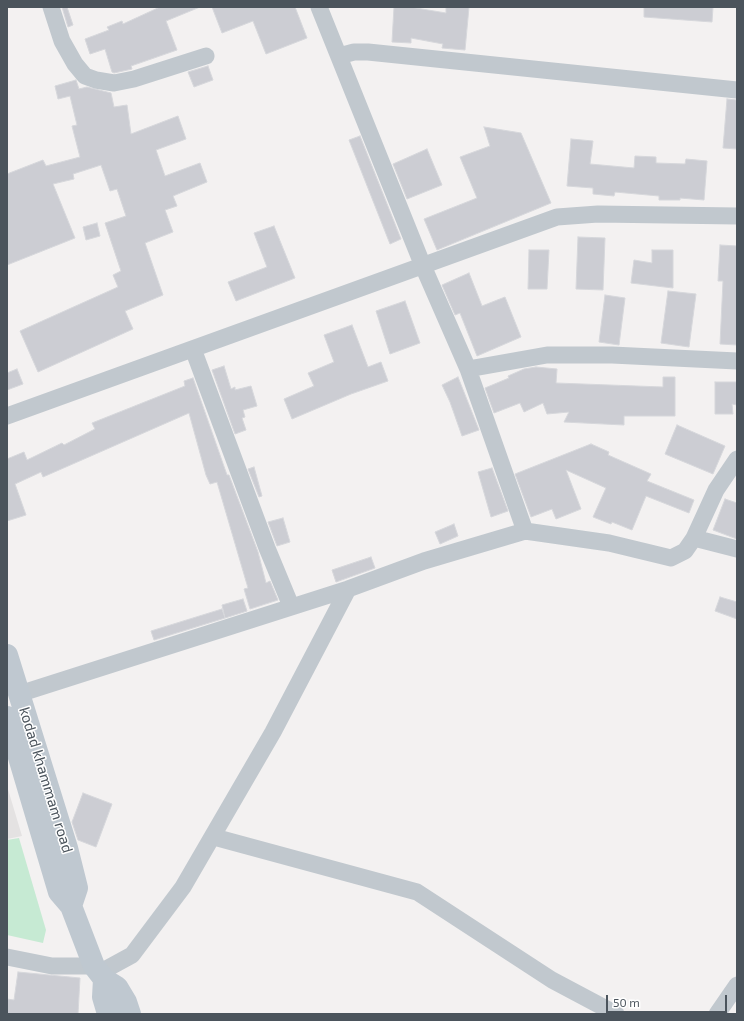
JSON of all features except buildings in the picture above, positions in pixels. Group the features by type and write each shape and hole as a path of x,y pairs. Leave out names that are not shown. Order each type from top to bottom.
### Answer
{"main road":[{"name":"kodad khammam road","path":"7,655 20,694 77,888 71,906"},
{"name":"kodad khammam road","path":"7,717 59,892 71,906 99,972"},
{"path":"99,972 103,997 108,1014"},
{"path":"99,972 117,987 126,1002 130,1014"}],"street":[{"path":"51,7 62,41 75,64 85,76 96,80 114,83 134,79 206,56"},
{"path":"319,7 423,266 468,369 525,531"},
{"path":"339,56 354,52 368,52 737,90"},
{"path":"7,416 557,217 598,214 737,216"},
{"path":"193,349 264,541 291,606"},
{"path":"468,369 547,355 612,355 737,361"},
{"path":"20,694 348,589 424,561 525,531 609,543 671,558 685,551 694,538 716,490 737,459"},
{"path":"694,538 737,549"},
{"path":"7,957 52,966 99,972 132,955 183,887 214,837 273,732 348,589"},
{"path":"214,837 417,892 552,980 616,1014"},
{"path":"717,1014 737,985"}],"shaded area":[{"path":"7,786 22,836 7,839"}],"green space":[{"path":"19,838 46,930 43,943 7,935 7,840"}]}
